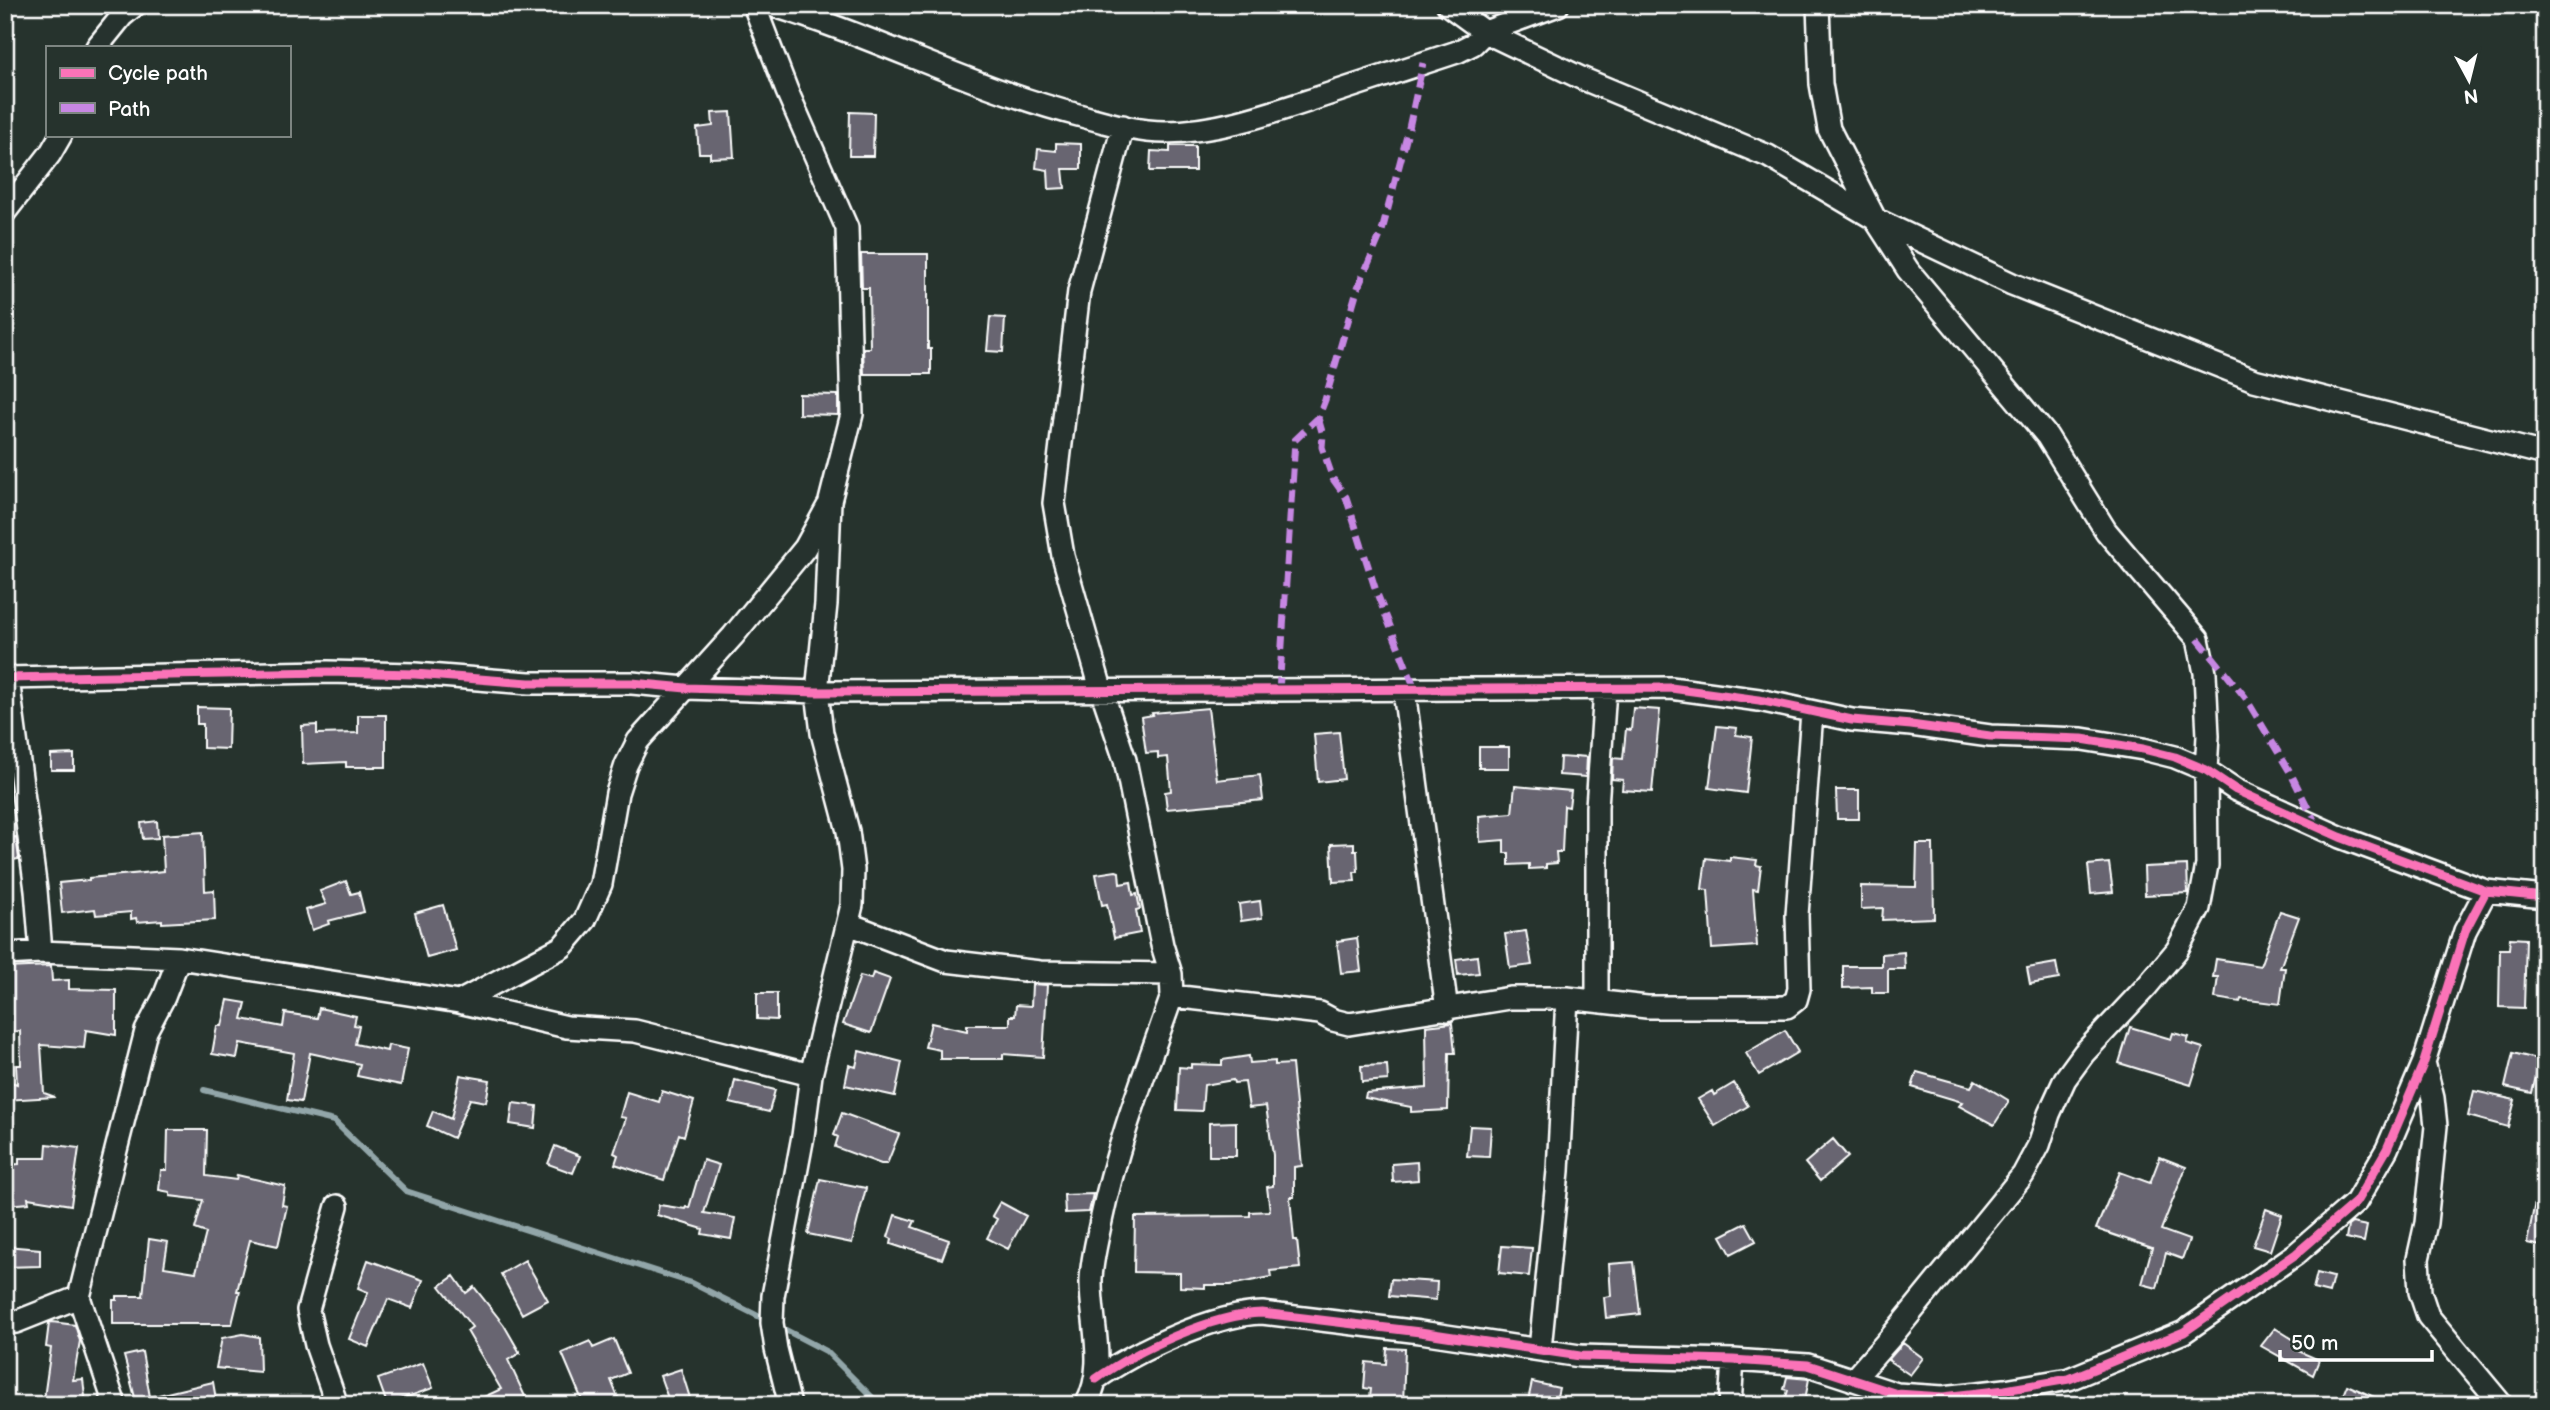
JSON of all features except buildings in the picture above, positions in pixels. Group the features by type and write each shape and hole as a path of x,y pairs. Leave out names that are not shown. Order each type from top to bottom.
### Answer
{"street":[{"path":"98,46 122,16 135,5"},
{"path":"754,5 787,91 847,228 852,414 830,501 826,604 817,692 822,733 848,831 853,870 849,924 834,973 811,1075 803,1136 773,1296 772,1323 776,1349 790,1405"},
{"path":"771,5 1042,106 1123,126 1162,132 1192,131 1241,120 1457,52 1473,44 1485,32 1558,5"},
{"path":"1448,5 1485,32 1581,78 1768,156 1875,219 2012,284 2253,380 2545,454"},
{"path":"1818,5 1822,96 1829,129 1875,219 1908,270 2047,436 2106,531 2198,639 2205,673 2208,736 2207,865 2199,908 2177,950 2084,1053 2065,1079 2039,1145 2023,1175 1853,1380"},
{"path":"1086,1405 1096,1379 1096,1328 1091,1299 1095,1250 1107,1190 1172,996 1171,974 1162,945 1125,760 1101,689 1063,556 1054,503 1079,291 1123,126"},
{"path":"5,212 50,154 60,136"},
{"path":"459,1002 562,947 585,920 601,884 617,793 626,765 638,741 733,636 806,548 830,501"},
{"path":"41,952 36,890 7,679 328,672 415,674 528,683 632,683 686,688 817,692 1671,688 1759,700 1852,720 1990,736 2082,739 2143,748 2206,770 2236,790 2340,837 2486,891 2545,897"},
{"path":"1597,1001 1597,807 1605,689"},
{"path":"1404,691 1447,1010"},
{"path":"1172,996 1320,1013 1349,1024 1510,998 1567,998 1647,1007 1787,1007 1796,1000 1799,989 1797,915 1812,712"},
{"path":"1096,1379 1114,1366 1151,1348 1215,1322 1262,1313 1420,1332 1580,1356 1808,1365 1897,1394 1932,1396 2005,1390 2069,1378 2184,1332 2296,1254 2356,1202 2387,1149 2424,1062 2465,931 2486,891"},
{"path":"849,924 946,961 1040,972 1171,974"},
{"path":"5,954 41,952 179,958 459,1002 567,1027 635,1031 811,1075"},
{"path":"115,1405 79,1297 146,1031 164,997 179,958"},
{"path":"1540,1349 1558,1171 1567,998"},
{"path":"2424,1062 2433,1098 2436,1126 2426,1223 2418,1259 2420,1292 2428,1316 2502,1405"},
{"path":"337,1206 309,1310 316,1345 337,1405"},
{"path":"5,1323 16,1322 79,1297"},
{"path":"1730,1405 1733,1360"}],"waterway":[{"path":"204,1090 334,1121 406,1191 692,1283 766,1320"},
{"path":"776,1325 826,1351 880,1405"}],"marked path":[{"path":"1279,692 1295,440 1318,418 1325,400 1357,290 1382,231 1423,63"},
{"path":"1318,418 1323,435 1322,447 1333,479 1346,497 1376,591 1416,691"},
{"path":"2198,639 2245,697 2290,772 2317,826"}],"cycle path":[{"path":"5,678 328,672 415,674 529,683 632,683 686,688 817,692 1671,688 1759,700 1852,720 1990,736 2082,739 2143,749 2175,757 2206,770 2236,790 2340,837 2486,891 2545,897"},
{"path":"1096,1379 1132,1357 1176,1336 1221,1320 1262,1313 1420,1332 1580,1356 1808,1365 1897,1394 1943,1397 2069,1379 2184,1332 2296,1254 2356,1202 2387,1149 2424,1062 2465,931 2486,891"}]}
